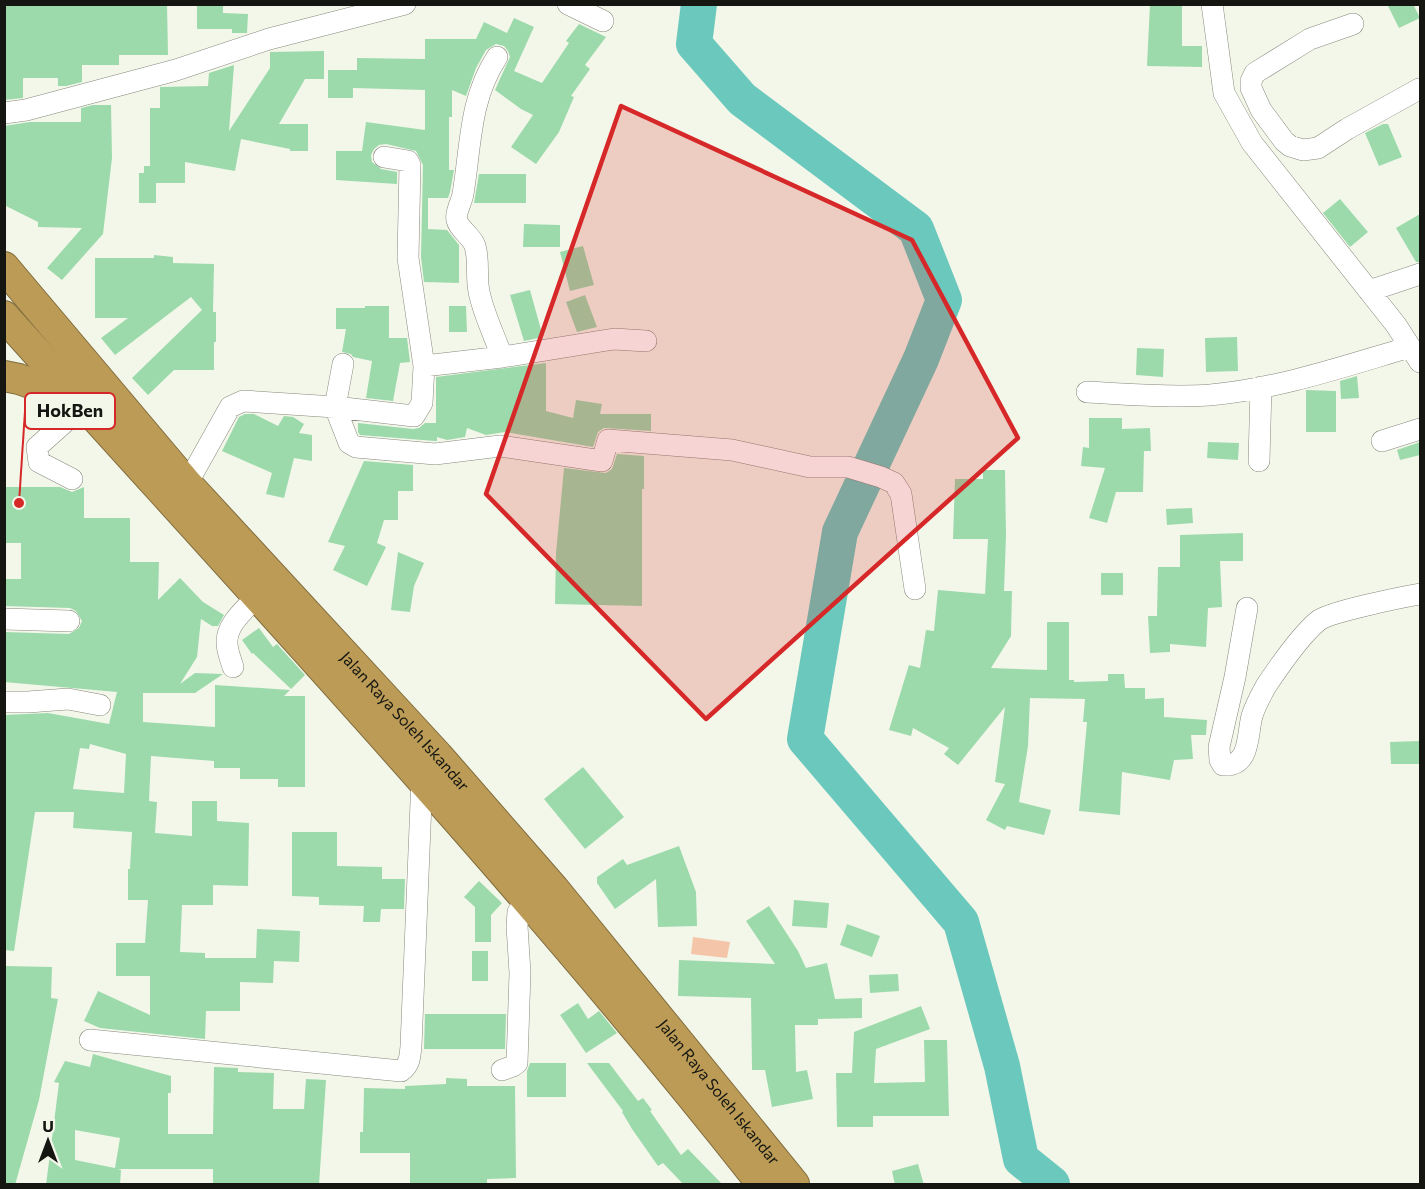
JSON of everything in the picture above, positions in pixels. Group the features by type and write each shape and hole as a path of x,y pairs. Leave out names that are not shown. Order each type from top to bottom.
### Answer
{"highway":[{"name":"Jalan Raya Soleh Iskandar","path":"4,267 395,729 422,778 528,899 762,1185"},
{"name":"Jalan Raya Soleh Iskandar","path":"4,316 257,596 395,729 554,889 794,1185"},
{"path":"4,376 20,379 82,403"}],"street":[{"path":"4,113 26,110 166,73 269,39 405,4"},
{"path":"567,4 603,21"},
{"path":"1087,392 1210,395 1261,387 1335,369 1415,355 1396,325 1252,143 1239,121 1224,93 1212,4"},
{"path":"1353,24 1310,39 1255,73 1251,81 1251,88 1261,110 1284,141 1296,148 1310,150 1318,148 1419,89"},
{"path":"497,57 484,81 479,97 468,143 462,197 456,217 457,222 474,243 480,295 502,357"},
{"path":"1239,121 1261,110"},
{"path":"188,484 230,407 243,401 335,407 414,416 422,403 423,366 408,258 411,165 408,161 384,157"},
{"path":"1369,291 1420,274"},
{"path":"423,366 502,357 614,339 646,341"},
{"path":"343,364 335,407 349,443 356,447 435,454 500,446 602,461 608,440 732,450 810,466 848,467 881,477 894,483 901,494 915,589"},
{"path":"1259,461 1261,387"},
{"path":"72,479 39,462 37,447 82,403"},
{"path":"1382,441 1420,429"},
{"path":"1247,608 1235,677 1219,747 1220,760 1223,765 1232,765 1246,752 1252,714 1265,687 1319,619 1420,594"},
{"path":"233,667 227,643 229,632 233,622 257,596"},
{"path":"4,619 69,621"},
{"path":"4,702 68,699 100,705"},
{"path":"90,1040 401,1071 405,1068 408,1064 411,1046 422,778"},
{"path":"502,1070 517,1063 520,973 517,926 518,912 528,899"}],"highlighted area":[{"path":"621,106 912,240 1018,438 706,719 486,494"}],"shaded area":[{"path":"693,937 730,942 727,958 691,954"}],"building":[{"path":"4,4 167,4 168,55 119,55 119,65 82,65 82,82 66,86 58,86 58,78 23,78 23,98 4,100"},
{"path":"197,4 223,4 223,13 248,14 247,33 232,33 232,29 197,29"},
{"path":"1150,4 1182,4 1182,46 1202,46 1202,67 1147,66"},
{"path":"1387,4 1413,4 1420,18 1399,28"},
{"path":"514,18 534,27 514,71 542,83 569,43 566,41 579,24 606,37 585,65 590,69 571,96 574,97 559,132 536,164 511,147 533,115 495,90 510,57 504,46 496,44 486,50 476,68 466,96 452,90 452,117 449,117 449,170 454,170 448,198 428,198 428,229 447,230 459,245 459,283 424,282 421,257 423,165 416,151 386,144 374,149 371,155 372,162 381,169 397,172 397,184 336,180 336,151 362,151 366,122 425,130 425,90 353,88 353,98 328,98 328,70 357,70 357,58 425,59 425,39 476,39 484,22 507,33"},
{"path":"324,51 324,79 305,79 279,124 308,124 308,151 290,151 290,149 241,139 235,171 185,162 185,183 156,183 156,203 139,203 139,173 144,173 144,166 150,166 150,108 160,108 160,87 208,86 209,73 234,65 229,131 270,68 270,52"},
{"path":"111,105 112,158 103,234 62,280 47,268 82,228 38,227 38,222 4,205 4,126 30,122 81,122 81,108"},
{"path":"1383,124 1388,124 1402,157 1379,166 1365,133"},
{"path":"479,174 526,174 526,203 474,203"},
{"path":"1340,199 1368,232 1350,247 1323,213"},
{"path":"1420,214 1420,262 1416,262 1396,228"},
{"path":"524,224 560,225 560,247 523,247"},
{"path":"583,246 594,285 570,291 560,252"},
{"path":"154,255 173,257 173,263 214,264 213,312 216,312 216,342 214,342 214,370 174,370 148,395 132,378 202,310 191,297 115,355 101,338 128,318 95,318 95,258 154,258"},
{"path":"530,290 543,337 524,341 510,295"},
{"path":"585,295 597,327 577,332 566,302"},
{"path":"365,306 389,306 389,338 407,338 410,362 400,363 393,401 366,398 372,361 342,352 346,329 336,329 336,308 365,308"},
{"path":"449,306 466,306 467,332 449,332"},
{"path":"1237,337 1238,371 1206,372 1205,338"},
{"path":"1137,348 1164,349 1163,377 1136,375"},
{"path":"546,363 546,411 573,418 576,400 602,404 600,414 651,414 651,431 604,428 598,432 593,447 505,432 486,435 467,428 465,437 447,440 437,437 437,441 360,435 358,432 358,423 413,429 425,423 436,423 436,377"},
{"path":"1357,376 1359,398 1341,399 1340,381"},
{"path":"1306,390 1336,391 1336,432 1306,432"},
{"path":"254,414 278,426 284,416 293,417 304,424 299,433 312,435 312,461 294,458 284,498 266,494 272,473 222,451 239,417"},
{"path":"1089,418 1122,418 1122,429 1150,428 1151,451 1144,451 1143,492 1116,492 1107,523 1089,518 1105,468 1081,466 1083,447 1089,448"},
{"path":"1208,442 1239,443 1238,460 1207,458"},
{"path":"1420,442 1420,455 1400,460 1397,450"},
{"path":"617,454 644,456 642,606 555,604 556,553 564,468 606,473 612,469"},
{"path":"364,461 413,465 413,491 398,491 398,520 384,520 377,543 386,547 367,586 333,570 345,546 328,542"},
{"path":"983,470 1005,470 1004,591 1012,591 1011,636 991,668 1047,670 1047,622 1069,622 1069,680 1074,680 1074,682 1108,681 1108,674 1124,674 1125,688 1145,688 1145,699 1164,698 1164,717 1207,720 1206,735 1191,735 1193,759 1174,760 1170,780 1122,772 1120,815 1079,811 1087,722 1083,722 1085,699 1030,698 1028,746 1019,802 1051,810 1044,835 1007,826 1005,830 986,820 1005,784 995,782 1005,707 958,765 944,754 949,748 913,728 911,736 889,730 909,665 920,668 926,630 934,631 938,590 985,594 988,539 953,539 955,479 983,479"},
{"path":"4,487 60,487 72,492 84,487 84,518 130,518 130,562 159,562 158,600 180,578 203,602 224,615 218,626 212,626 201,619 197,657 180,684 195,673 223,674 195,693 143,693 143,722 215,727 215,685 290,690 284,696 305,696 305,787 278,787 278,779 240,779 240,768 214,768 214,761 151,756 149,801 157,802 155,833 192,836 192,801 217,801 217,821 249,823 248,886 213,885 213,905 182,905 180,952 205,953 205,958 256,958 257,929 300,931 299,962 274,961 273,983 240,982 240,1011 206,1011 205,1039 100,1028 84,1021 98,991 150,1015 150,976 116,976 116,943 145,943 148,900 128,900 128,869 130,869 132,832 73,828 74,812 35,812 14,951 4,950 4,715 48,713 109,724 117,692 4,682 4,632 69,634 79,628 82,621 76,611 70,608 4,606 4,579 21,579 21,543 4,543","holes":["90,744 126,754 124,793 73,789 80,748 89,749"]},
{"path":"1192,508 1193,523 1167,525 1166,509"},
{"path":"1243,533 1243,561 1220,561 1222,607 1208,608 1206,647 1170,644 1170,652 1150,653 1148,616 1157,616 1158,567 1180,567 1180,535"},
{"path":"398,552 424,563 414,586 410,612 391,610"},
{"path":"1101,573 1123,573 1123,595 1101,595"},
{"path":"259,628 273,647 277,644 305,675 291,689 252,654 242,640"},
{"path":"1420,741 1420,764 1391,764 1390,742"},
{"path":"583,767 624,817 585,849 544,799"},
{"path":"292,832 337,832 337,866 382,867 382,879 405,879 404,909 381,909 380,922 363,922 364,906 319,905 319,897 292,896"},
{"path":"679,846 696,892 697,926 658,927 656,879 615,909 597,883 597,877 623,859 627,865"},
{"path":"479,881 502,903 491,915 491,942 475,942 475,907 464,897"},
{"path":"794,900 829,903 827,928 792,926"},
{"path":"769,906 798,951 806,968 827,963 835,999 862,998 862,1018 818,1019 818,1025 795,1025 796,1072 807,1070 813,1099 772,1107 765,1070 752,1070 751,998 678,996 679,960 775,964 746,921"},
{"path":"847,924 880,936 872,957 840,945"},
{"path":"472,951 488,951 488,981 472,981"},
{"path":"4,966 52,967 51,998 58,999 39,1100 15,1185 4,1185"},
{"path":"898,974 899,991 870,993 869,975"},
{"path":"578,1003 588,1019 599,1011 617,1033 586,1053 560,1015"},
{"path":"921,1006 930,1029 876,1049 874,1083 925,1082 924,1040 947,1040 949,1116 873,1116 873,1127 837,1127 836,1073 852,1073 854,1032"},
{"path":"425,1014 506,1014 505,1049 424,1049"},
{"path":"93,1054 171,1076 171,1093 168,1093 168,1134 213,1134 214,1067 238,1068 238,1072 274,1073 273,1109 304,1109 306,1079 326,1080 319,1185 213,1183 213,1169 118,1169 121,1170 120,1185 46,1185 59,1083 54,1082 65,1061 90,1067","holes":["75,1130 120,1138 115,1168 75,1160"]},
{"path":"530,1063 566,1063 566,1097 527,1097 527,1071"},
{"path":"587,1063 609,1063 638,1101 643,1098 681,1155 688,1149 723,1185 684,1185 663,1163 658,1166 632,1129 623,1111"},
{"path":"446,1078 467,1079 467,1086 515,1086 516,1178 487,1179 487,1185 410,1185 410,1153 360,1153 364,1088 405,1089 405,1086 446,1084"},
{"path":"918,1164 924,1185 895,1185 892,1171"}],"waterway":[{"path":"699,4 694,44 742,99 916,229 944,300 921,359 840,532 805,739 961,922 1002,1066 1021,1159 1052,1184"}],"place":[{"name":"HokBen","path":"19,503"}]}
